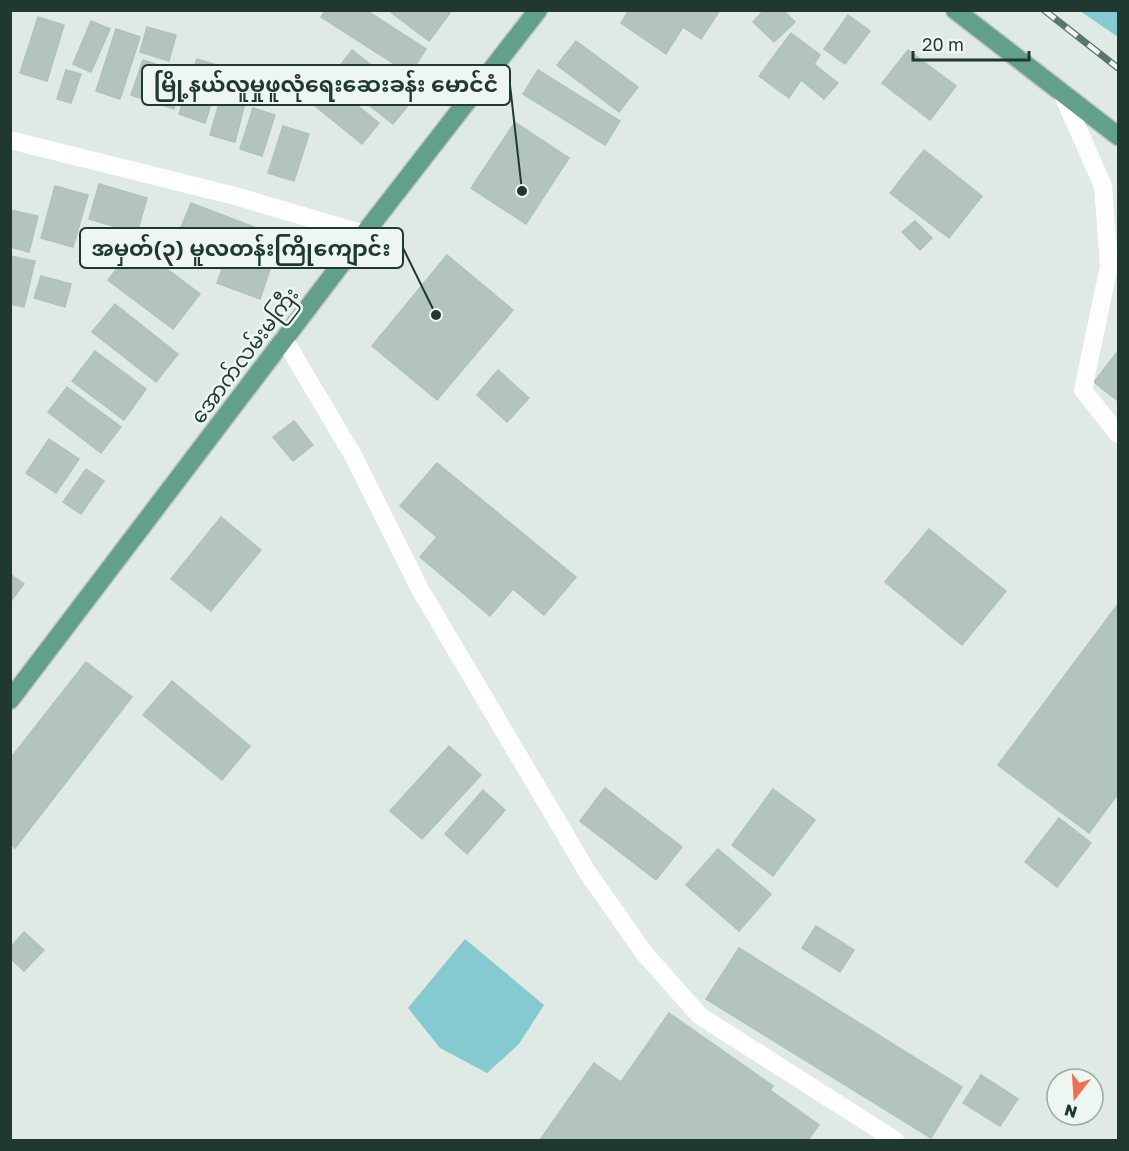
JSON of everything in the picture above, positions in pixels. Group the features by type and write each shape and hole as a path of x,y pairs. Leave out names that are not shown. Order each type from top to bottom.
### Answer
{"main road":[{"name":"အောက်လမ်းမကြီး","path":"10,700 364,234 538,10"},
{"path":"955,10 1119,136"}],"street":[{"path":"1062,93 1103,186 1109,266 1083,390 1119,434"},
{"path":"10,140 234,196 364,234"},
{"path":"284,339 354,457 421,591 588,873 644,954 700,1016 895,1140"}],"water":[{"path":"1080,11 1118,11 1118,37"},
{"path":"465,939 544,1005 519,1044 487,1073 440,1048 408,1008"}],"building":[{"path":"326,10 366,10 426,49 410,74 321,17"},
{"path":"388,10 447,10 450,13 429,41"},
{"path":"629,10 720,10 701,39 683,27 666,54 621,23"},
{"path":"764,10 783,10 795,22 774,42 753,22"},
{"path":"848,15 870,31 845,64 824,49"},
{"path":"38,17 64,25 47,81 20,73"},
{"path":"91,21 110,29 91,72 73,64"},
{"path":"147,27 176,35 169,61 140,52"},
{"path":"116,29 140,37 120,99 96,91"},
{"path":"791,33 820,55 814,64 838,83 824,99 801,80 789,98 759,76"},
{"path":"576,41 638,87 619,112 557,65"},
{"path":"352,50 414,98 393,124 332,76"},
{"path":"908,50 956,86 930,120 882,83"},
{"path":"197,59 223,67 205,123 179,114"},
{"path":"143,60 185,74 174,109 131,95"},
{"path":"66,70 81,74 71,103 57,99"},
{"path":"538,70 620,121 605,145 523,94"},
{"path":"332,85 379,123 362,144 315,106"},
{"path":"223,89 247,95 235,142 210,135"},
{"path":"253,108 275,115 262,156 240,149"},
{"path":"515,122 569,158 526,224 471,188"},
{"path":"283,126 309,134 294,181 268,173"},
{"path":"924,150 982,196 949,238 890,193"},
{"path":"99,184 147,198 137,233 89,219"},
{"path":"55,186 88,195 73,247 41,238"},
{"path":"191,203 270,233 258,265 178,235"},
{"path":"10,210 38,216 29,252 10,247"},
{"path":"915,221 932,238 920,250 902,232"},
{"path":"135,245 200,294 173,329 108,280"},
{"path":"228,253 270,269 260,299 217,283"},
{"path":"447,255 513,310 437,400 372,346"},
{"path":"10,256 35,261 24,307 10,304"},
{"path":"41,276 71,284 65,307 34,298"},
{"path":"115,304 178,354 156,382 92,332"},
{"path":"95,351 146,389 124,420 72,381"},
{"path":"1118,351 1118,401 1094,382"},
{"path":"498,370 529,398 507,422 477,395"},
{"path":"67,387 121,427 101,453 48,412"},
{"path":"294,421 313,445 293,461 273,437"},
{"path":"49,439 79,459 56,493 26,473"},
{"path":"437,463 576,577 544,615 513,589 490,616 420,557 437,537 400,506"},
{"path":"86,469 104,481 81,514 63,502"},
{"path":"221,517 261,550 211,611 171,579"},
{"path":"929,529 1006,591 962,645 885,582"},
{"path":"10,574 24,584 10,602"},
{"path":"1118,604 1118,794 1089,833 998,765"},
{"path":"86,662 132,697 15,848 10,844 10,759"},
{"path":"172,681 250,746 222,780 143,715"},
{"path":"449,746 481,775 422,839 390,811"},
{"path":"605,788 682,847 656,880 580,821"},
{"path":"773,789 815,820 773,876 732,845"},
{"path":"483,790 505,810 467,854 445,834"},
{"path":"1059,818 1091,843 1057,887 1025,862"},
{"path":"718,849 771,894 739,931 686,885"},
{"path":"816,926 854,950 840,972 802,948"},
{"path":"24,932 44,950 24,971 10,958 10,948"},
{"path":"739,948 962,1087 931,1138 706,999"},
{"path":"669,1013 773,1086 770,1090 819,1125 808,1140 540,1140 594,1063 621,1082"},
{"path":"981,1075 1018,1099 1000,1126 963,1103"}],"railway":[{"path":"1044,10 1118,68"}],"place":[{"name":"မြို့နယ်လူမှုဖူလုံရေးဆေးခန်း မောင်ငံ","path":"522,191"},
{"name":"အမှတ်(၃) မူလတန်းကြိုကျောင်း","path":"436,315"}]}
